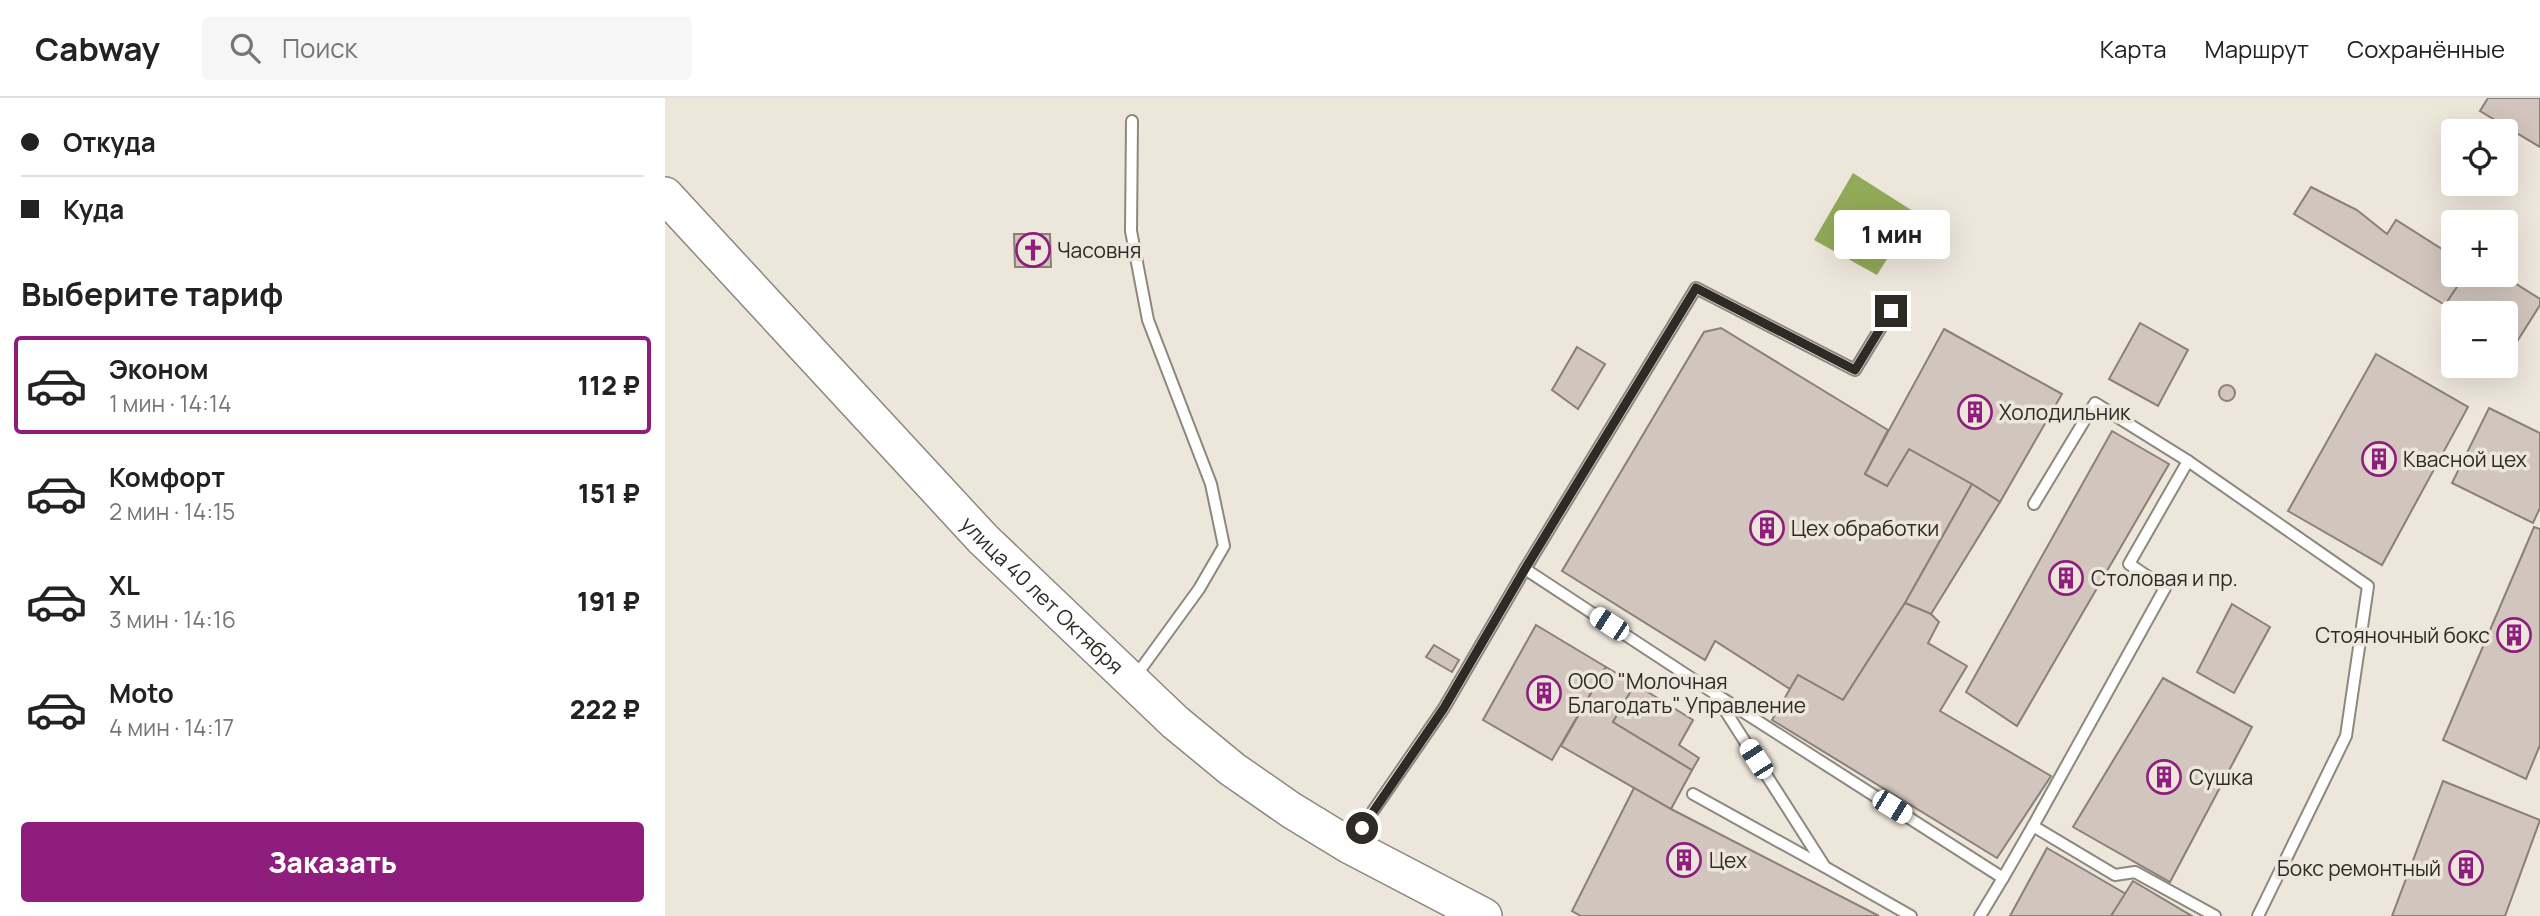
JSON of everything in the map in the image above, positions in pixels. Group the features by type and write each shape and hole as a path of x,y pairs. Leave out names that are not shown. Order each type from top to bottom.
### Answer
{"main road":[{"name":"улица 40 лет Октября","path":"665,195 983,539 1175,722 1232,769 1350,846 1484,916"}],"lane":[{"path":"1132,121 1131,231 1148,320 1211,484 1224,546 1199,589 1132,682"},
{"path":"1350,846 1444,708 1696,288 1855,370 1891,311"},
{"path":"2034,504 2095,403 2188,461 2368,586 2346,736 2258,916"},
{"path":"1980,916 2033,827 2165,588 2129,564 2188,461"},
{"path":"1525,569 1714,694 2003,878"},
{"path":"1714,694 1825,867"},
{"path":"1693,794 1911,916"},
{"path":"2033,827 2115,875 2135,872 2215,916"}],"shaded area":[{"path":"1853,173 1916,213 1877,275 1814,240"}],"building":[{"path":"2488,98 2540,98 2540,147 2518,134 2518,119 2493,119 2480,111"},
{"path":"2311,187 2357,210 2387,234 2396,220 2441,248 2441,287 2457,287 2448,301 2441,303 2294,214"},
{"name":"Часовня","path":"1014,234 1050,234 1051,267 1015,267"},
{"path":"2518,285 2540,299 2540,305 2518,340 2518,301 2448,301 2457,287"},
{"path":"2140,323 2188,350 2158,406 2109,379"},
{"name":"Цех обработки","path":"1721,328 1888,430 1865,474 1887,486 1909,449 1972,484 1905,603 1843,700 1798,675 1790,689 1715,641 1705,660 1562,571 1704,332"},
{"name":"Холодильник","path":"1944,329 2062,394 2000,502 1909,449 1887,486 1865,474"},
{"path":"1577,347 1605,364 1578,409 1552,390"},
{"name":"Квасной цех","path":"2376,354 2468,407 2382,565 2288,511"},
{"path":"2224,385 2230,385 2235,393 2233,399 2224,401 2219,396 2219,390"},
{"path":"2489,408 2540,433 2540,508 2533,523 2452,483"},
{"name":"Столовая и пр.","path":"2112,431 2169,464 2017,726 1966,692"},
{"path":"1972,484 2000,502 1931,614 1905,603"},
{"name":"Стояночный бокс","path":"2534,527 2540,529 2540,745 2526,779 2443,740"},
{"name":"Цех обработки","path":"1905,603 1931,614 1939,622 1928,643 1967,666 1940,711 2051,776 1997,858 1772,720 1798,675 1843,700"},
{"path":"2232,604 2270,627 2234,693 2197,672"},
{"name":"ООО \"Молочная Благодать\" Управление","path":"1536,625 1606,667 1552,760 1483,720"},
{"path":"1434,645 1459,660 1452,672 1426,657"},
{"path":"1606,667 1635,684 1613,722 1692,770 1671,809 1561,746"},
{"name":"Сушка","path":"2163,678 2252,727 2170,882 2073,827"},
{"path":"1635,684 1693,720 1679,745 1699,758 1692,770 1613,722"},
{"name":"Бокс ремонтный","path":"2443,781 2540,820 2505,916 2392,916"},
{"name":"Цех","path":"1634,788 1879,916 1581,916 1572,911"},
{"path":"2047,848 2126,894 2111,916 2010,916"},
{"path":"2133,881 2192,916 2111,916"}],"place":[{"name":"Часовня","path":"1033,250"},
{"name":"Холодильник","path":"1975,412"},
{"name":"Квасной цех","path":"2379,459"},
{"name":"Цех обработки","path":"1767,528"},
{"name":"Столовая и пр.","path":"2066,578"},
{"name":"Стояночный бокс","path":"2514,635"},
{"name":"ООО \"Молочная Благодать\" Управление","path":"1544,693"},
{"name":"Сушка","path":"2164,777"},
{"name":"Цех","path":"1684,860"},
{"name":"Бокс ремонтный","path":"2466,868"}],"route":[{"path":"1362,828 1444,708 1696,288 1855,370 1891,311"}]}
